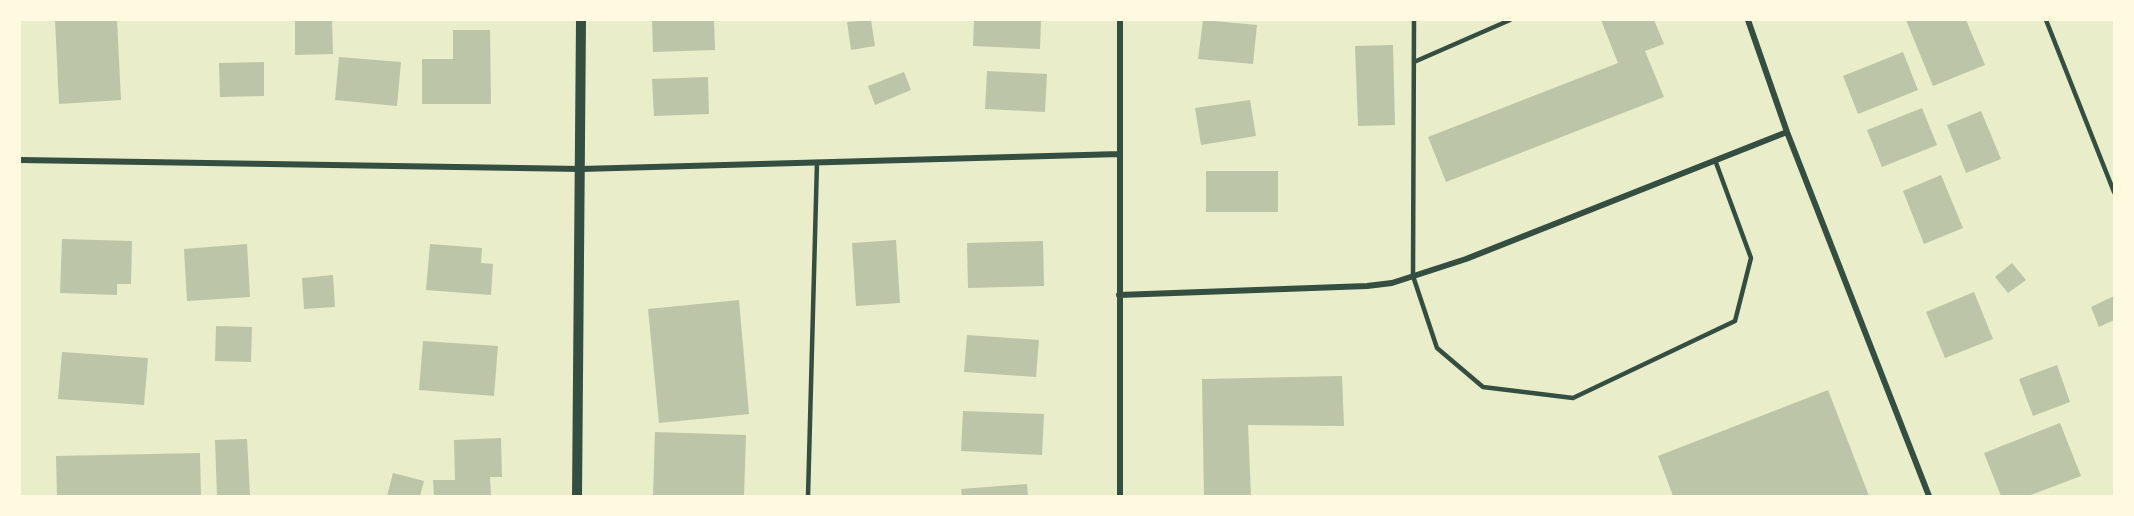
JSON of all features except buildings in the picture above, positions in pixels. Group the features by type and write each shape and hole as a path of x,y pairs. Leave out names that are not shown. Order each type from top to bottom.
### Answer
{"street":[{"path":"577,496 581,20"},
{"path":"1120,20 1120,496"},
{"path":"1748,20 1787,132 1929,496"},
{"path":"1119,295 1367,286 1413,276 1466,259 1787,132"},
{"path":"20,160 581,169 1120,154"}],"lane":[{"path":"1414,20 1413,276 1437,348 1483,387 1573,398 1735,321 1751,258 1715,160"},
{"path":"1414,62 1510,20"},
{"path":"2046,20 2115,192"},
{"path":"808,496 817,162"}]}
